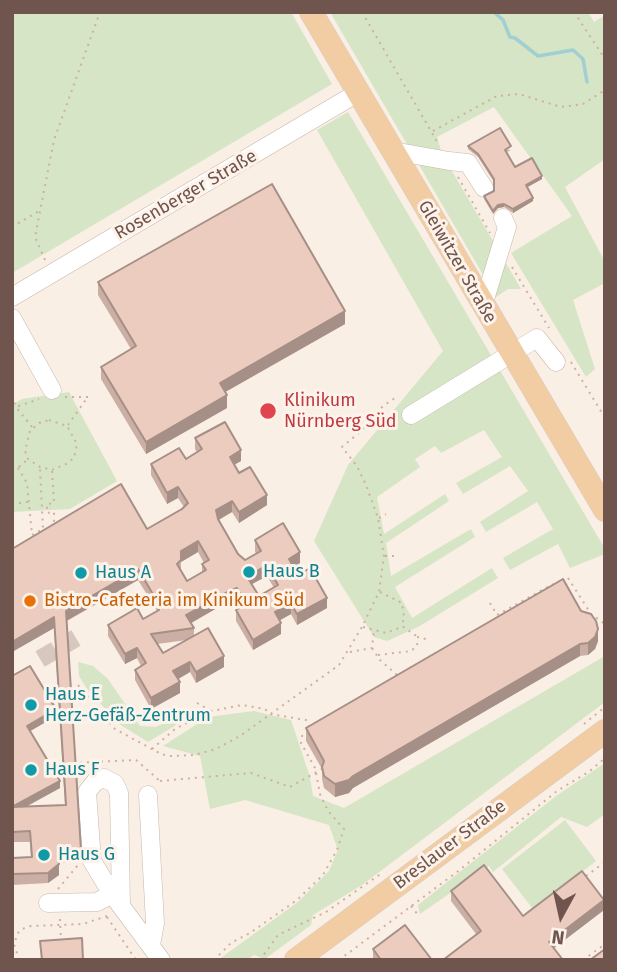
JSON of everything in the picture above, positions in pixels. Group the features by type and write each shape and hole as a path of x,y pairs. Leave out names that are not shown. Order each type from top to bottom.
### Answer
{"main road":[{"name":"Gleiwitzer Straße","path":"311,12 510,354 605,510"},
{"name":"Breslauer Straße","path":"296,960 605,731"}],"street":[{"name":"Rosenberger Straße","path":"12,297 359,92"},
{"path":"393,151 468,163 484,188"},
{"path":"482,302 507,227 503,218"},
{"path":"12,318 54,395"},
{"path":"411,415 537,338 562,361"},
{"path":"117,900 119,793 114,784 104,778 95,782 88,792 92,860 117,900 161,960"},
{"path":"148,795 155,923 150,945"},
{"path":"90,834 100,827 109,826 120,833"},
{"path":"48,904 117,900"}],"path":[{"path":"52,274 35,237 54,140 100,12"},
{"path":"574,12 605,59"},
{"path":"432,132 497,96 519,94 561,107 583,104 605,90"},
{"path":"12,227 40,211"},
{"path":"562,361 605,418"},
{"path":"12,409 54,395 88,397 67,426"},
{"path":"12,396 16,407 33,428"},
{"path":"78,685 115,729 151,750 170,756 194,755 216,749 339,664 349,652 379,592 384,556 378,518 366,485 342,447 360,432 383,406 395,398"},
{"path":"49,420 67,426 77,444 74,458 52,470 40,467 28,459 26,439 33,428 49,420"},
{"path":"18,468 28,459"},
{"path":"12,464 27,482 33,535 43,529 40,467"},
{"path":"52,470 54,503 47,503 47,513 54,512 54,523"},
{"path":"12,504 30,502"},
{"path":"378,518 386,514"},
{"path":"384,556 395,556"},
{"path":"568,578 591,614 605,624"},
{"path":"490,603 497,615 553,584"},
{"path":"362,627 386,633 401,626 404,617 402,603 379,592"},
{"path":"401,626 418,637 430,640"},
{"path":"374,630 372,648 399,676"},
{"path":"378,655 411,651 417,646 418,637"},
{"path":"349,652 372,648"},
{"path":"197,703 212,711"},
{"path":"151,750 175,729 212,711 242,705 265,709 270,714 306,720 312,737"},
{"path":"578,728 605,707"},
{"path":"76,714 102,713"},
{"path":"214,960 231,943 297,900 323,875 337,850 344,829 328,811 320,794 315,768 301,743 302,736 308,731"},
{"path":"339,960 557,791 590,771 605,758"},
{"path":"69,763 136,760 160,781 251,773 290,787 322,769"},
{"path":"57,886 76,865 92,860"},
{"path":"585,877 605,862"},
{"path":"260,960 278,935 327,912 388,869"},
{"path":"411,906 419,916"},
{"path":"19,960 14,944 22,929 31,926 83,925 107,916"},
{"path":"12,934 15,938"},
{"path":"61,936 61,946"},
{"path":"583,960 605,944"}],"green space":[{"path":"12,12 291,12 332,84 12,273"},
{"path":"330,12 588,12 594,22 605,15 605,159 565,187 605,262 605,283 573,300 595,369 586,377 511,253 572,216 494,107 437,137 442,154 521,289 508,289 496,297"},
{"path":"348,112 605,549 605,554 570,568 558,544 510,570 503,558 553,529 537,502 486,532 480,522 528,491 510,466 463,494 456,483 502,457 484,430 441,453 435,446 415,459 420,467 377,497 384,534 445,494 449,501 386,543 391,576 471,529 475,537 395,587 412,618 492,568 498,578 418,627 387,641 374,637 314,541 348,465 443,351 317,130"},
{"path":"69,392 117,481 70,509 12,512 12,405 22,399"},
{"path":"605,656 605,702 362,885 313,915 311,925 265,959 254,955 247,960 218,960 298,902 329,871 338,850 329,825 245,800 210,809 200,756 163,746 208,717 254,711 291,720 310,777 313,796 344,808"},
{"path":"78,662 93,666 108,679 140,726 156,727 172,719 176,725 148,742 119,724 87,689 79,676"},
{"path":"605,763 605,814 587,827 561,817 493,872 489,866 420,914 418,905 556,796"},
{"path":"565,820 596,861 533,909 502,869"}],"building":[{"path":"500,128 511,146 505,150 515,167 532,158 542,176 526,185 533,198 513,209 504,204 498,205 493,211 484,196 494,191 494,179 478,154 468,146"},
{"path":"272,184 345,311 220,383 227,395 146,442 101,367 136,346 98,282"},
{"path":"225,422 241,450 230,457 239,473 250,467 267,495 239,512 232,501 216,510 218,519 238,554 245,560 261,551 255,540 283,523 300,552 289,559 298,575 310,568 327,598 297,614 291,604 275,612 281,623 253,640 236,610 246,604 237,588 186,615 194,628 151,634 163,653 208,628 224,656 196,672 190,662 173,671 180,682 151,698 135,670 146,663 137,648 125,654 108,625 137,608 143,619 159,610 157,601 138,569 66,611 81,850 58,852 59,864 48,873 12,874 12,858 32,857 30,831 12,832 12,807 66,805 54,617 12,642 12,549 121,484 147,529 182,509 188,503 178,487 167,493 151,464 179,448 186,459 202,449 195,438","holes":["198,541 209,560 202,564 206,570 187,581 177,564 181,560 181,551","267,565 278,585 259,596 249,580 252,578 250,575"]},
{"path":"563,579 581,611 591,614 596,621 598,629 595,637 588,643 580,644 349,780 335,784 324,776 324,761 306,728"},
{"path":"30,666 56,709 27,726 60,781 12,807 12,676"},
{"path":"484,865 523,916 582,871 604,900 549,942 563,960 443,960 481,931 451,891"},
{"path":"405,925 432,960 381,960 373,949"},
{"path":"82,938 83,960 42,960 40,941"},
{"path":"605,949 605,960 590,960"}],"waterway":[{"path":"494,12 503,20 510,37 538,56 573,50 583,59 587,82"}],"tunnel":[{"path":"40,659 76,638"}],"place":[{"name":"Klinikum Nürnberg Süd","path":"268,411"},
{"name":"Haus B","path":"249,572"},
{"name":"Haus A","path":"81,573"},
{"name":"Bistro-Cafeteria im Kinikum Süd","path":"30,601"},
{"name":"Haus E Herz-Gefäß-Zentrum","path":"31,705"},
{"name":"Haus F","path":"31,770"},
{"name":"Haus G","path":"44,855"}]}
